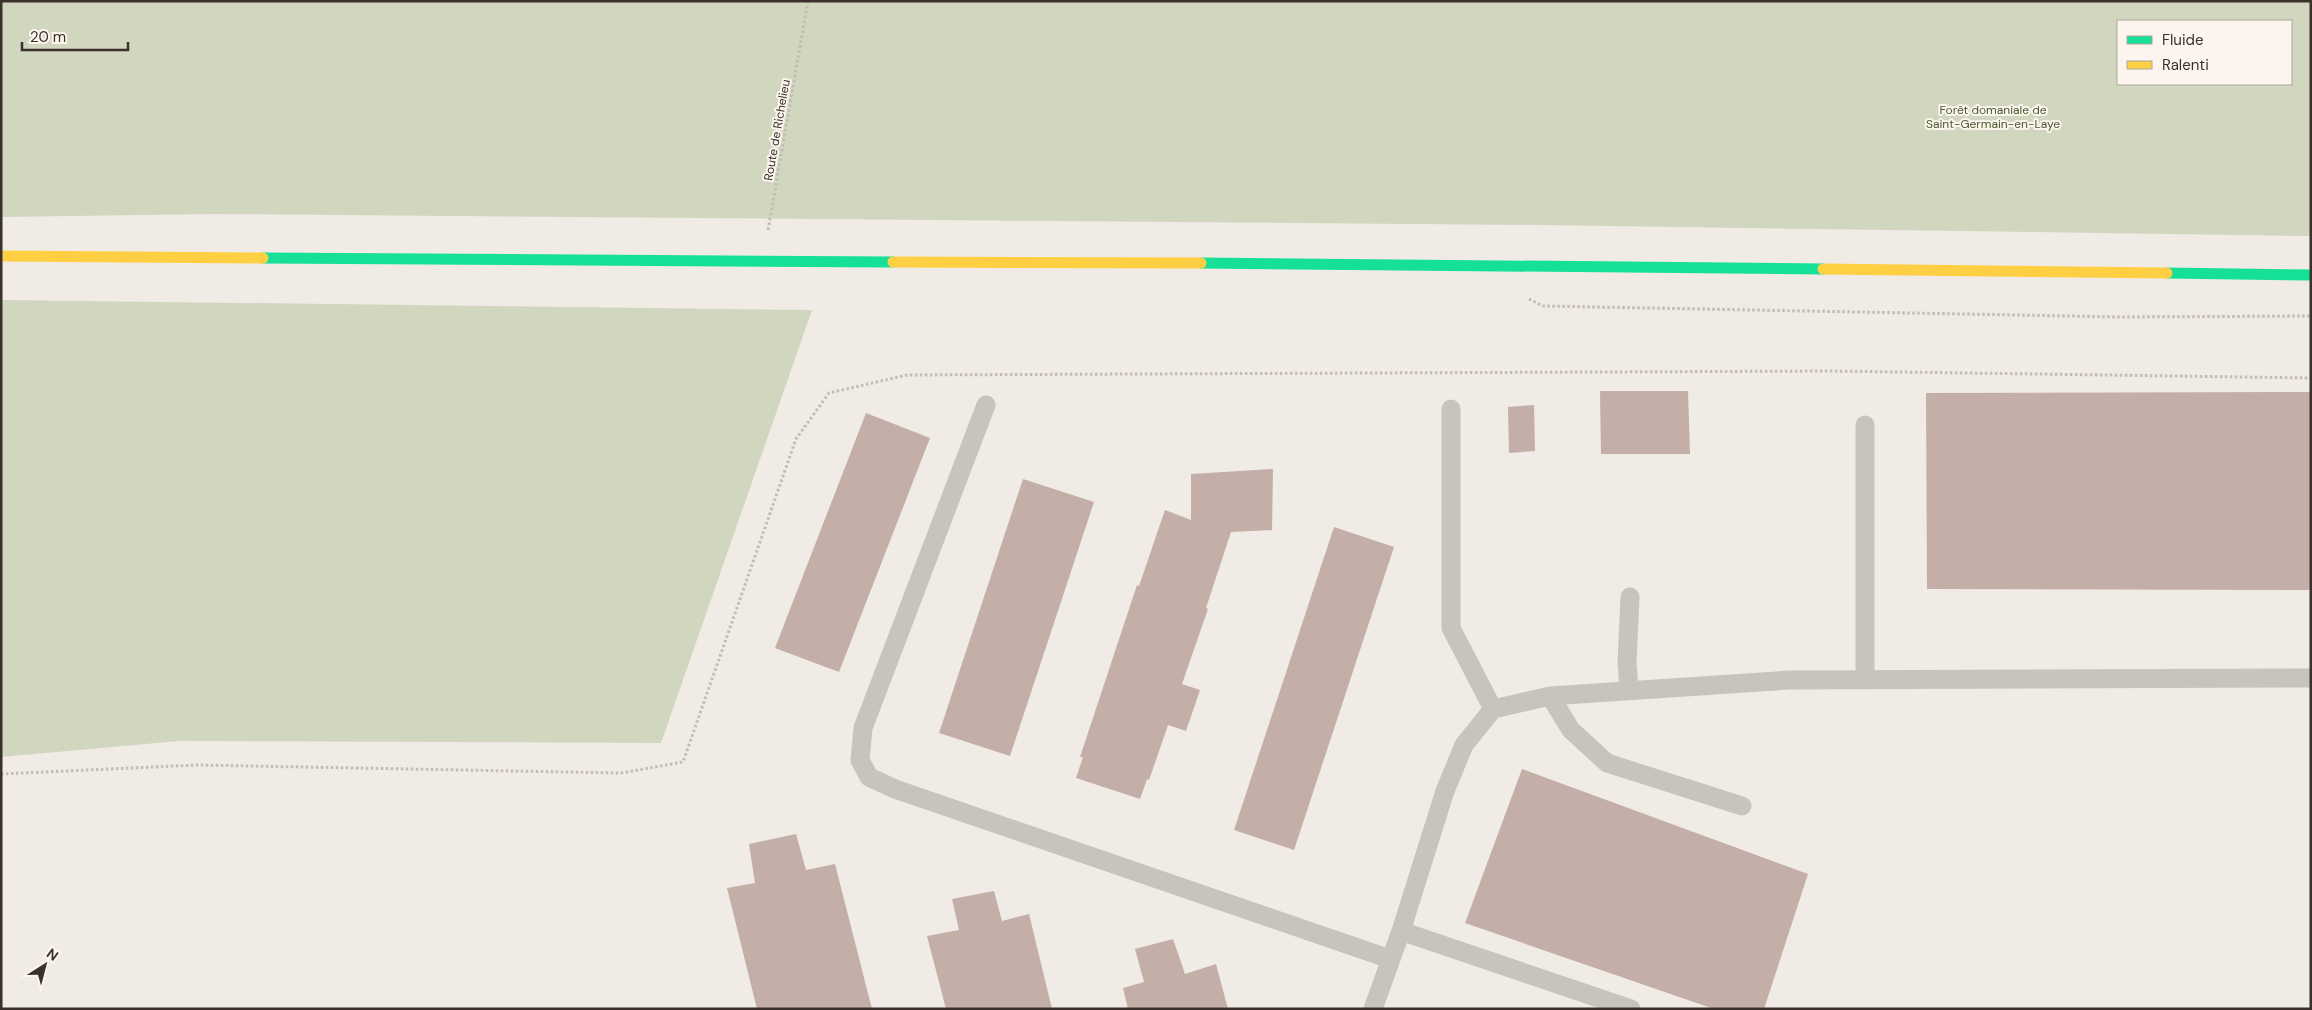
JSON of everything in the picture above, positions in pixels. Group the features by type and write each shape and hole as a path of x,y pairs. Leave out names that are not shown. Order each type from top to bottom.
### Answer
{"main road":[{"path":"1,256 1459,265 2311,275"}],"lane":[{"path":"986,405 863,728 860,760 869,777 894,789 1390,959"},
{"path":"1451,408 1451,628 1492,709"},
{"path":"1865,425 1865,680"},
{"path":"1629,690 1627,663 1630,597"},
{"path":"1373,1009 1401,931 1445,791 1464,745 1492,709 1550,696 1790,680 2311,678"},
{"path":"1550,696 1571,730 1607,763 1742,806"},
{"path":"1401,931 1631,1009"}],"path":[{"name":"Route de Richelieu","path":"763,261 808,1"},
{"path":"1526,298 1542,306 2121,317 2311,316"},
{"path":"1,774 197,765 621,773 683,762 796,439 829,393 907,375 1831,371 2311,378"}],"green space":[{"name":"Forêt domaniale de Saint-Germain-en-Laye","path":"1,1 2311,1 2311,236 1541,225 213,214 1,217"},
{"path":"1,300 812,310 661,743 179,741 1,757"}],"building":[{"path":"1600,391 1688,391 1690,454 1601,454"},
{"path":"2311,392 2311,590 1927,589 1926,393"},
{"path":"1534,405 1535,451 1509,453 1508,407"},
{"path":"866,413 930,438 839,672 775,648"},
{"path":"1273,469 1272,530 1231,532 1206,608 1208,609 1182,684 1200,690 1186,731 1168,725 1149,780 1147,779 1140,799 1076,778 1083,757 1080,757 1137,585 1139,586 1165,510 1191,520 1191,474"},
{"path":"1023,479 1094,502 1010,756 939,733"},
{"path":"1334,527 1394,547 1294,850 1234,830"},
{"path":"1522,769 1808,874 1764,1009 1714,1009 1465,923"},
{"path":"796,834 806,870 835,864 872,1009 757,1009 727,888 755,883 749,844"},
{"path":"994,891 1002,921 1029,914 1052,1009 946,1009 927,936 959,930 952,899"},
{"path":"1173,939 1185,974 1216,964 1228,1009 1128,1009 1123,988 1144,982 1135,949"}],"traffic: fast":[{"path":"263,258 893,262"},
{"path":"1201,263 1823,269"},
{"path":"2167,273 2311,275"}],"traffic: slow":[{"path":"1,256 263,258"},
{"path":"893,262 1201,263"},
{"path":"1823,269 2167,273"}]}
